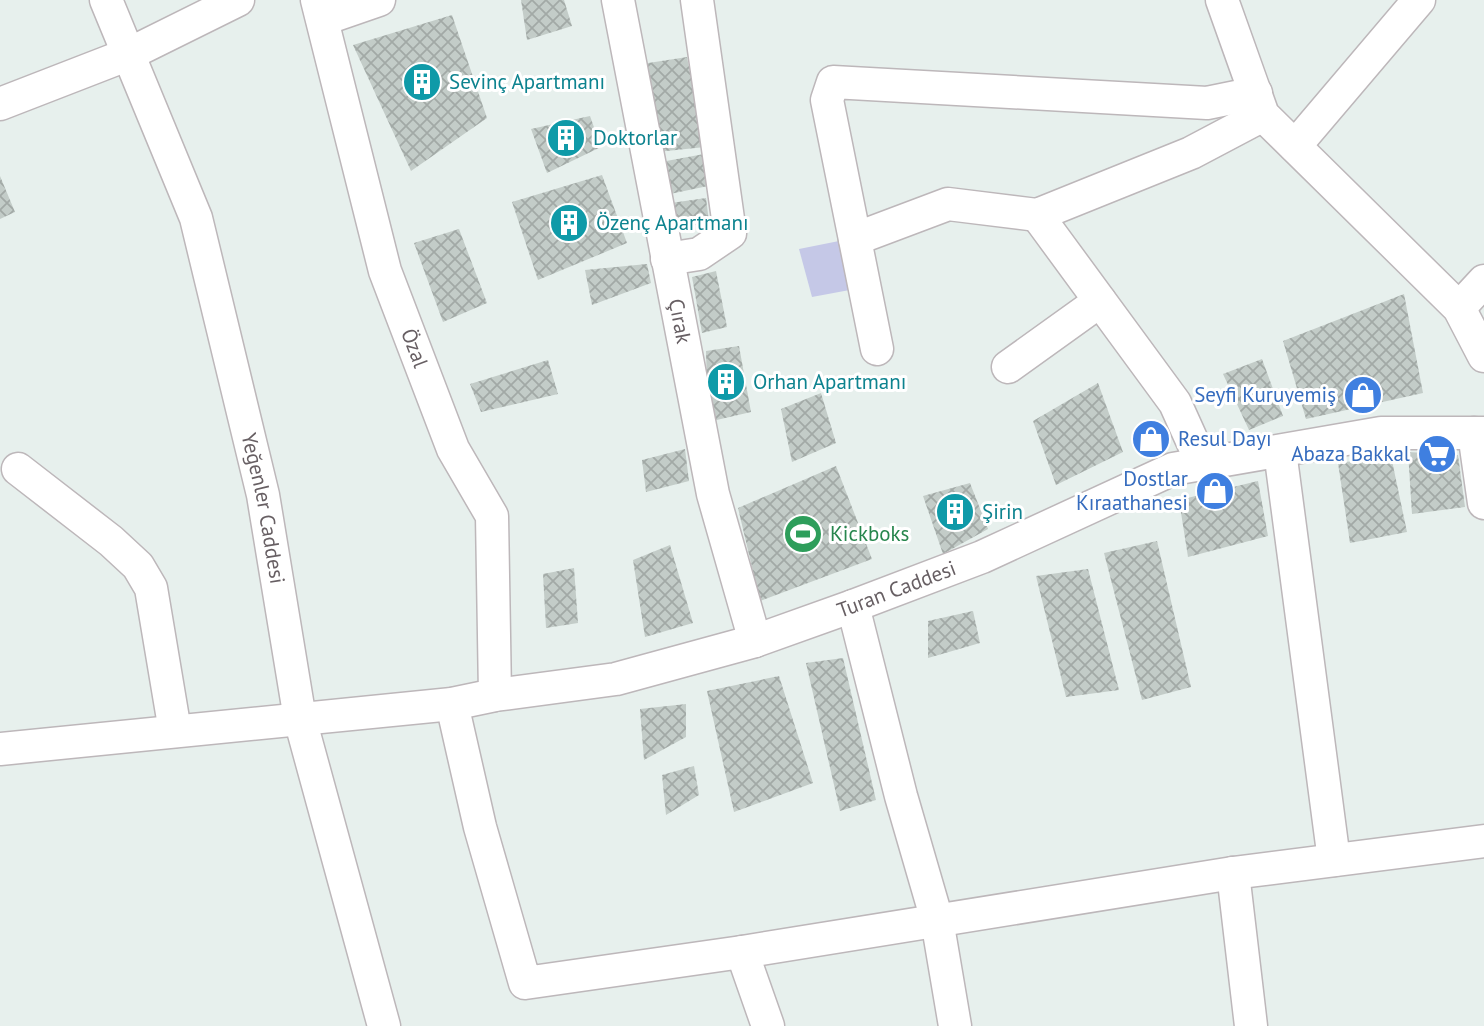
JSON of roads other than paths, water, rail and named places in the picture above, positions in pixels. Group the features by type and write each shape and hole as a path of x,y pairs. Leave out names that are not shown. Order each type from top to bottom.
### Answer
{"street":[{"name":"Yeğenler Caddesi","path":"106,0 196,218 263,495 300,719 384,1026"},
{"path":"0,104 129,54 237,0"},
{"path":"320,9 379,0"},
{"name":"Çırak","path":"618,0 713,494 755,641"},
{"path":"667,259 699,254 730,233 697,0"},
{"path":"1222,0 1260,104 1296,146 1459,308 1484,356"},
{"path":"1296,146 1419,0"},
{"name":"Özal","path":"320,9 385,271 453,449 492,516 495,695"},
{"path":"877,349 827,100 833,82 1260,104"},
{"path":"855,239 948,204 1037,215 1191,153 1260,104"},
{"path":"1037,215 1175,403 1203,465"},
{"path":"1459,308 1484,281"},
{"path":"1008,367 1100,301"},
{"name":"Turan Caddesi","path":"0,749 452,704 495,695 616,679 755,641 853,606 982,556 1173,470 1381,433 1479,433"},
{"path":"1479,433 1484,503"},
{"path":"1280,451 1335,860"},
{"path":"18,469 111,541 138,566 151,588 175,732"},
{"path":"853,606 901,796 937,920 955,1026"},
{"path":"452,704 480,827 525,983 742,952 1233,873 1484,841"},
{"path":"1233,873 1251,1026"},
{"path":"742,952 768,1026"}],"place":[{"name":"Sevinç Apartmanı","path":"422,82"},
{"name":"Doktorlar","path":"566,138"},
{"name":"Özenç Apartmanı","path":"569,223"},
{"name":"Orhan Apartmanı","path":"726,382"},
{"name":"Seyfi Kuruyemiş","path":"1363,395"},
{"name":"Resul Dayı","path":"1151,439"},
{"name":"Abaza Bakkal","path":"1437,454"},
{"name":"Dostlar Kıraathanesi","path":"1215,491"},
{"name":"Şirin","path":"955,512"},
{"name":"Kickboks","path":"803,534"}]}
